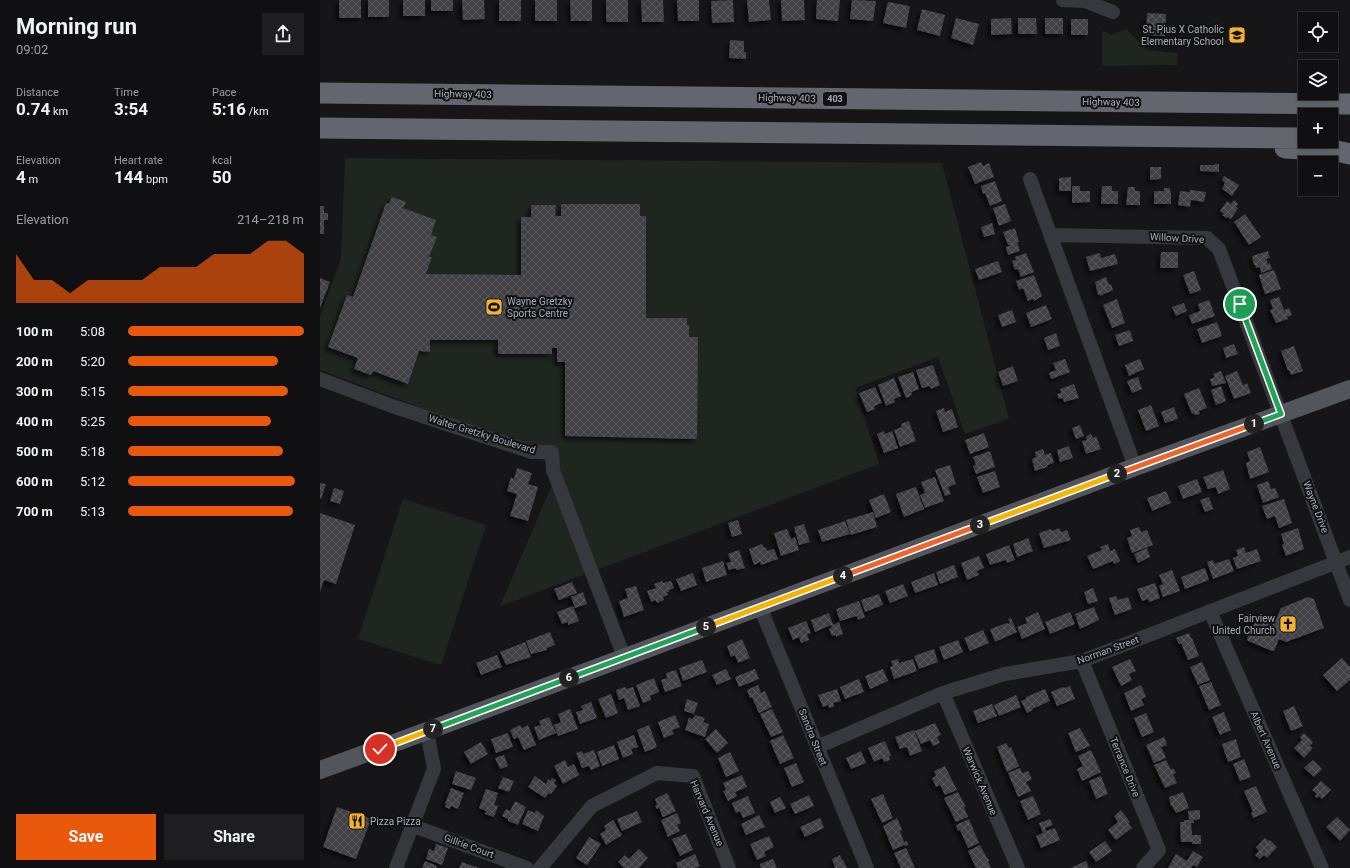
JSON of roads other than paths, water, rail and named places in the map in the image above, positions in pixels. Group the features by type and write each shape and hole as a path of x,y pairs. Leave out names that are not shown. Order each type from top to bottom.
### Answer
{"highway":[{"path":"1338,91 1350,88"},
{"name":"Highway 403","path":"320,93 1350,104"},
{"path":"1201,103 1234,98 1298,94"},
{"path":"320,128 1298,138"},
{"path":"1158,137 1204,143 1336,151 1350,154"},
{"path":"1338,139 1350,139"}],"main road":[{"path":"320,770 1135,467 1350,389"}],"street":[{"path":"1063,0 1085,1 1113,12"},
{"path":"1030,179 1135,467"},
{"name":"Willow Drive","path":"1050,235 1207,238 1219,249 1281,414"},
{"name":"Walter Gretzky Boulevard","path":"320,379 392,406 532,452 552,452 553,470 624,657"},
{"name":"Wayne Drive","path":"1281,414 1350,600"},
{"name":"Norman Street","path":"817,746 943,693 1005,674 1082,661 1350,557"},
{"name":"Sandra Street","path":"760,607 867,868"},
{"name":"Albert Avenue","path":"1210,611 1322,868"},
{"name":"Terrance Drive","path":"1082,661 1159,850 1143,868"},
{"name":"Warwick Avenue","path":"943,693 1018,868"},
{"path":"396,868 434,769 427,731"},
{"name":"Harvard Avenue","path":"540,868 592,806 657,773 693,776 729,868"},
{"name":"Gillrie Court","path":"412,825 527,868"}],"place":[{"name":"St. Pius X Catholic Elementary School","path":"1237,35"},
{"name":"Wayne Gretzky Sports Centre","path":"494,307"},
{"name":"Fairview United Church","path":"1288,624"},
{"name":"Pizza Pizza","path":"357,821"}]}
